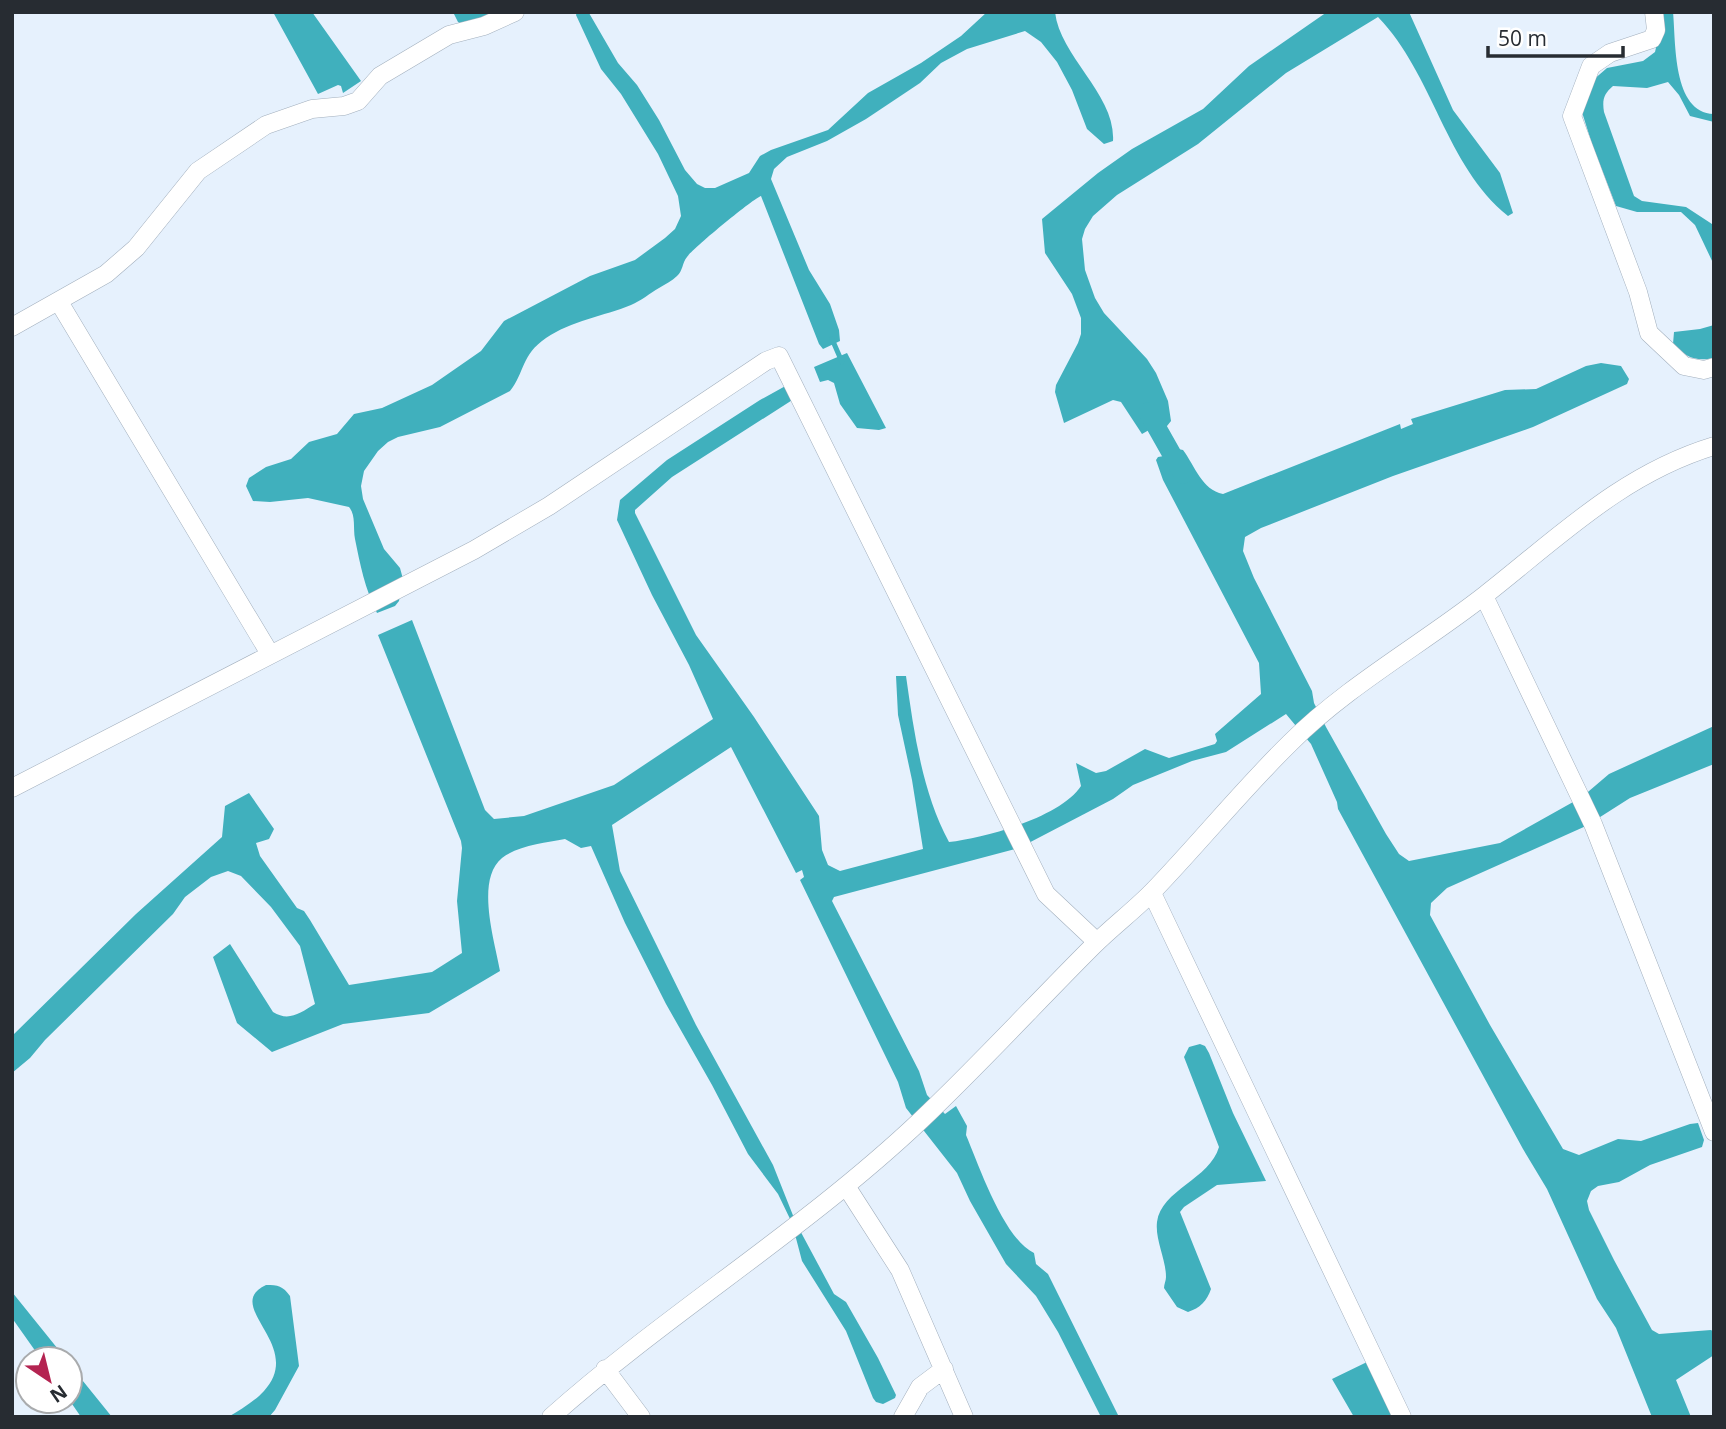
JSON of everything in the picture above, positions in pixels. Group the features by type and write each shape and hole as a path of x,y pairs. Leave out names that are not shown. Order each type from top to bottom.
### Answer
{"street":[{"path":"12,327 106,274 136,248 198,171 266,125 312,109 344,106 359,101 380,76 449,35 484,26 516,12"},
{"path":"1654,12 1656,30 1652,39 1611,53 1591,66 1572,116 1638,292 1649,333 1684,366 1704,370 1714,367"},
{"path":"59,302 270,654"},
{"path":"12,788 474,550 549,506 756,368 779,356 1046,894 1097,942"},
{"path":"551,1417 605,1369 846,1186 919,1122 1097,942 1152,892 1292,741 1345,697 1484,596 1595,506 1646,473 1686,454 1714,446"},
{"path":"1484,596 1593,824 1714,1132"},
{"path":"1152,892 1402,1417"},
{"path":"846,1186 900,1270 964,1417"},
{"path":"605,1369 641,1417"},
{"path":"902,1417 920,1387 944,1369"}],"water":[{"path":"273,12 312,12 361,81 343,93 338,85 318,94"},
{"path":"453,12 504,12 463,25 458,22"},
{"path":"577,12 589,13 618,63 637,85 659,120 685,170 697,184 705,188 715,188 749,173 760,156 771,150 828,130 868,93 921,63 961,36 987,12 1055,12 1067,45 1106,108 1112,124 1113,141 1104,144 1087,129 1072,90 1057,62 1041,42 1025,31 967,49 941,63 920,83 866,119 827,141 787,157 774,169 771,179 809,270 830,304 840,341 823,349 819,344 761,196 691,252 679,274 671,281 635,303 577,323 538,344 510,391 440,427 398,437 378,451 364,471 361,486 363,499 384,549 400,568 403,579 399,601 395,606 377,613 363,576 349,507 308,498 253,501 246,486 249,478 266,467 291,459 309,442 337,434 354,414 382,408 432,385 481,351 504,321 590,276 635,260 675,229 681,216 678,196 658,154 621,94 601,69"},
{"path":"1327,12 1409,12 1453,110 1500,173 1513,213 1508,216 1469,172 1413,65 1378,17 1286,73 1198,144 1117,195 1093,216 1082,239 1085,270 1095,298 1104,313 1147,359 1156,373 1168,401 1171,421 1159,436 1149,430 1142,434 1121,402 1113,400 1064,423 1055,392 1056,385 1078,343 1081,318 1072,294 1045,253 1042,219 1132,149 1203,109 1249,66"},
{"path":"1656,12 1673,12 1676,57 1683,89 1690,102 1700,111 1714,114 1714,122 1690,116 1679,95 1668,82 1647,88 1613,86 1604,97 1604,112 1634,196 1642,201 1686,207 1712,224 1714,265 1695,225 1681,212 1637,212 1616,206 1581,109 1592,81 1607,68 1643,61 1655,52 1658,39"},
{"path":"1714,325 1714,358 1691,357 1673,344 1674,332"},
{"path":"847,353 886,428 857,428 840,404 834,383 828,380 820,382 814,367"},
{"path":"1601,363 1621,366 1629,379 1627,384 1533,427 1393,476 1261,528 1245,537 1243,551 1312,691 1314,703 1326,727 1386,834 1399,854 1409,861 1500,843 1582,797 1609,774 1714,726 1714,764 1630,798 1586,826 1447,888 1431,903 1430,915 1490,1025 1563,1149 1579,1155 1618,1139 1641,1141 1698,1123 1704,1140 1702,1147 1650,1165 1619,1182 1598,1186 1591,1191 1587,1201 1614,1260 1652,1330 1659,1334 1711,1330 1714,1332 1714,1355 1676,1380 1691,1417 1652,1417 1616,1328 1597,1299 1547,1189 1338,809 1311,744 1286,714 1226,752 1192,761 1133,785 1113,799 1019,848 834,897 832,901 919,1071 927,1095 945,1114 956,1106 967,1126 966,1135 985,1182 1003,1218 1023,1245 1034,1253 1036,1264 1048,1274 1119,1417 1101,1417 1058,1332 1036,1296 1006,1264 957,1173 906,1108 898,1082 800,880 804,877 802,870 796,873 731,747 612,825 620,871 696,1025 773,1165 796,1223 834,1294 846,1302 878,1358 896,1395 883,1404 873,1398 846,1331 802,1261 792,1223 778,1194 748,1154 666,1004 625,923 591,846 581,848 565,839 532,845 502,858 494,868 488,896 500,971 429,1013 343,1024 272,1052 237,1023 213,957 230,944 273,1012 289,1016 315,1004 300,946 271,907 241,876 228,871 211,877 185,897 173,914 12,1073 12,1036 136,914 222,837 225,806 249,793 274,829 269,839 256,843 260,856 297,908 304,911 349,985 432,972 462,953 457,901 461,841 378,635 412,620 485,810 494,819 524,816 614,785 713,719 617,520 620,500 667,460 789,384 797,397 672,477 635,510 635,513 696,635 819,816 822,850 828,865 840,871 923,849 898,715 896,676 906,676 926,782 949,842 1001,831 1057,807 1081,786 1076,763 1096,773 1106,771 1145,749 1169,758 1215,744 1215,734 1261,694 1259,663 1163,480 1156,460 1158,457 1170,455 1178,449 1183,450 1204,483 1223,494 1400,424 1401,429 1413,424 1411,419 1505,390 1536,389 1586,366"},
{"path":"1200,1044 1205,1046 1209,1053 1233,1113 1266,1181 1217,1185 1180,1212 1211,1289 1202,1303 1188,1312 1177,1307 1164,1288 1166,1270 1157,1222 1167,1201 1206,1168 1219,1147 1184,1057 1189,1047"},
{"path":"266,1285 280,1287 290,1296 299,1366 269,1417 228,1417 260,1395 274,1374 276,1358 253,1304 255,1294"},
{"path":"12,1292 55,1345 31,1345 12,1318"},
{"path":"1367,1362 1392,1417 1354,1417 1332,1379"},
{"path":"84,1382 112,1417 80,1415 84,1415"}],"waterway":[{"path":"832,339 842,362"},
{"path":"1148,412 1183,474"}]}
